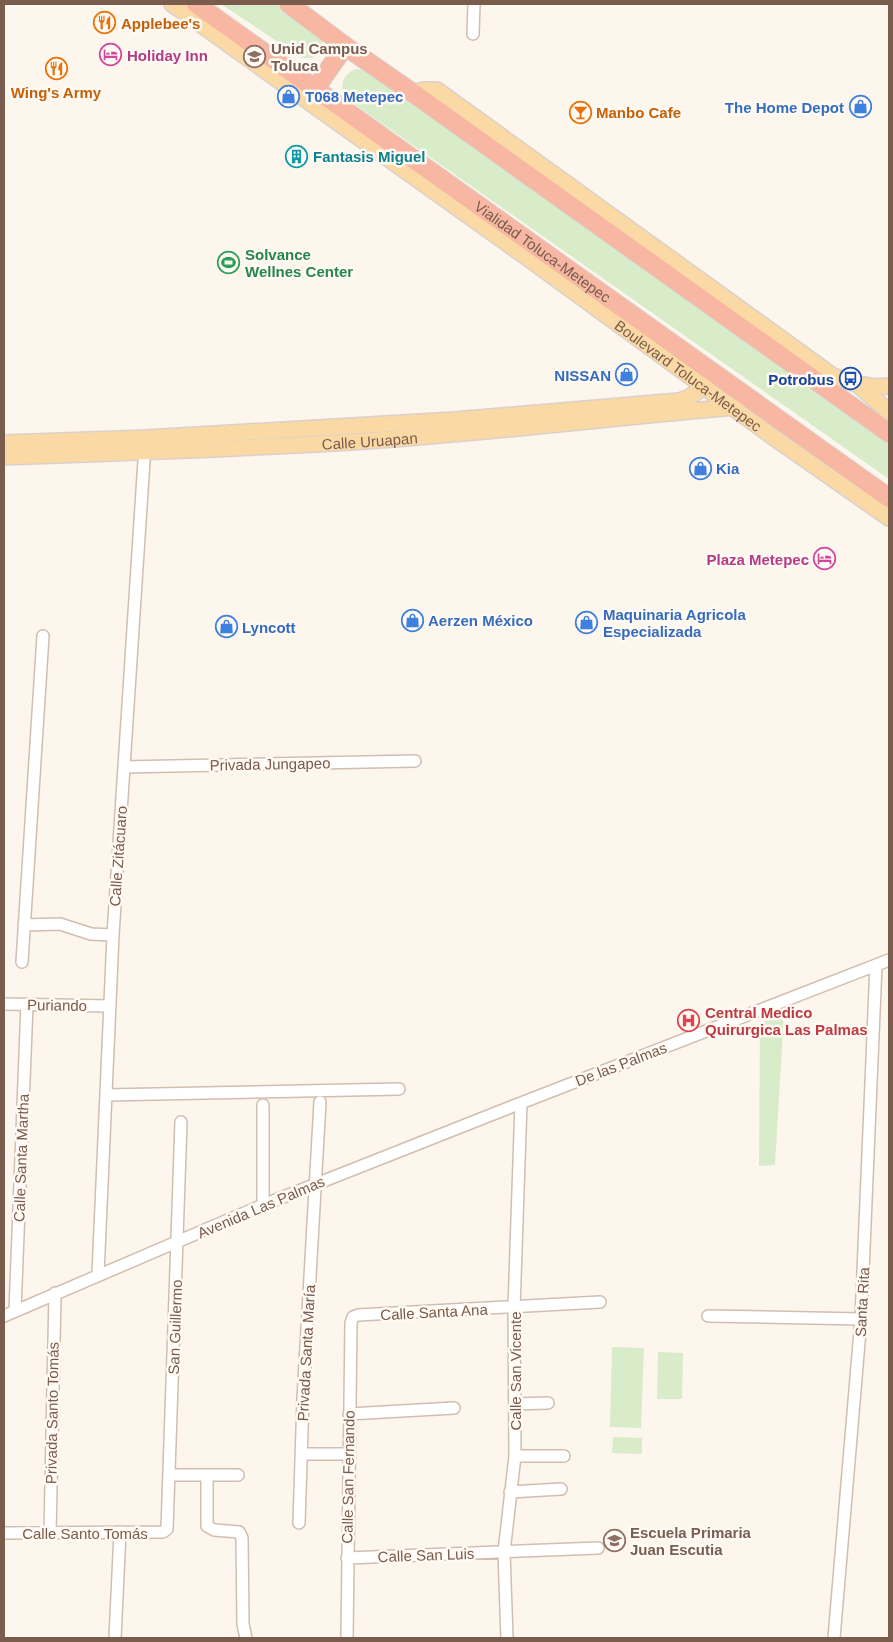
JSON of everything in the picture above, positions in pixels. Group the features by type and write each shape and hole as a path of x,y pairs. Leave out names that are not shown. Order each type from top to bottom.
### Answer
{"highway":[{"path":"289,4 345,46 885,427"},
{"name":"Vialidad Toluca-Metepec","path":"185,6 315,88 666,349 889,498"},
{"path":"315,88 345,46"},
{"path":"812,377 834,376"}],"main road":[{"name":"Boulevard Toluca-Metepec","path":"185,6 666,349 705,386 889,518"},
{"path":"413,93 424,90 438,90 834,376 857,384 874,387 889,386"},
{"path":"857,384 889,412"},
{"name":"Calle Uruapan","path":"4,457 679,401 688,398 705,386"},
{"name":"Calle Uruapan","path":"4,443 145,445 351,442 466,433 734,407"}],"street":[{"path":"474,4 474,34"},
{"name":"Calle Zitácuaro","path":"98,1274 113,935 145,445"},
{"path":"22,962 43,636"},
{"name":"Privada Jungapeo","path":"124,767 415,761"},
{"path":"24,925 60,924 91,934 113,935"},
{"name":"De las Palmas","path":"521,1103 889,960"},
{"name":"Santa Rita","path":"834,1638 861,1319 876,965"},
{"name":"Puriando","path":"4,1004 110,1006"},
{"name":"Calle Santa Martha","path":"15,1311 27,1004"},
{"path":"106,1095 400,1089"},
{"name":"Privada Santa María","path":"299,1522 303,1399 320,1102"},
{"name":"Avenida Las Palmas","path":"4,1316 98,1274 263,1205 521,1103"},
{"name":"Calle San Vicente","path":"507,1638 504,1552 515,1456 514,1308 521,1103"},
{"path":"263,1105 263,1205"},
{"name":"San Guillermo","path":"165,1531 168,1526 181,1122"},
{"name":"Privada Santo Tomás","path":"50,1533 55,1293"},
{"name":"Calle Santa Ana","path":"353,1317 358,1315 600,1302"},
{"path":"708,1316 861,1319"},
{"name":"Calle San Fernando","path":"347,1638 349,1414 351,1323 353,1317"},
{"path":"515,1404 548,1403"},
{"path":"349,1414 454,1408"},
{"path":"302,1454 349,1454"},
{"path":"515,1456 564,1456"},
{"path":"169,1475 238,1474"},
{"path":"207,1475 208,1526 214,1530 239,1532 242,1538 243,1624 246,1638"},
{"path":"510,1492 561,1489"},
{"name":"Calle Santo Tomás","path":"4,1533 165,1531"},
{"path":"115,1638 120,1532"},
{"name":"Calle San Luis","path":"347,1558 598,1548"}],"green space":[{"path":"221,4 276,4 318,31 322,41 320,53 312,58 302,58"},
{"path":"356,69 363,70 889,440 889,479 350,101 342,88 342,83 347,75"},
{"path":"784,1013 775,1165 759,1166 760,1023"},
{"path":"612,1347 644,1348 641,1428 610,1427"},
{"path":"658,1352 683,1353 682,1399 657,1399"},
{"path":"613,1437 642,1438 642,1454 612,1453"}],"place":[{"name":"Applebee's","path":"105,23"},
{"name":"Holiday Inn","path":"111,55"},
{"name":"Unid Campus Toluca","path":"255,57"},
{"name":"Wing's Army","path":"56,69"},
{"name":"T068 Metepec","path":"289,96"},
{"name":"The Home Depot","path":"860,107"},
{"name":"Manbo Cafe","path":"580,112"},
{"name":"Fantasis Miguel","path":"297,156"},
{"name":"Solvance Wellnes Center","path":"229,263"},
{"name":"NISSAN","path":"627,375"},
{"name":"Potrobus","path":"850,379"},
{"name":"Kia","path":"700,468"},
{"name":"Plaza Metepec","path":"825,559"},
{"name":"Aerzen México","path":"412,620"},
{"name":"Maquinaria Agricola Especializada","path":"587,623"},
{"name":"Lyncott","path":"226,627"},
{"name":"Central Medico Quirurgica Las Palmas","path":"689,1021"},
{"name":"Escuela Primaria Juan Escutia","path":"614,1541"}]}
